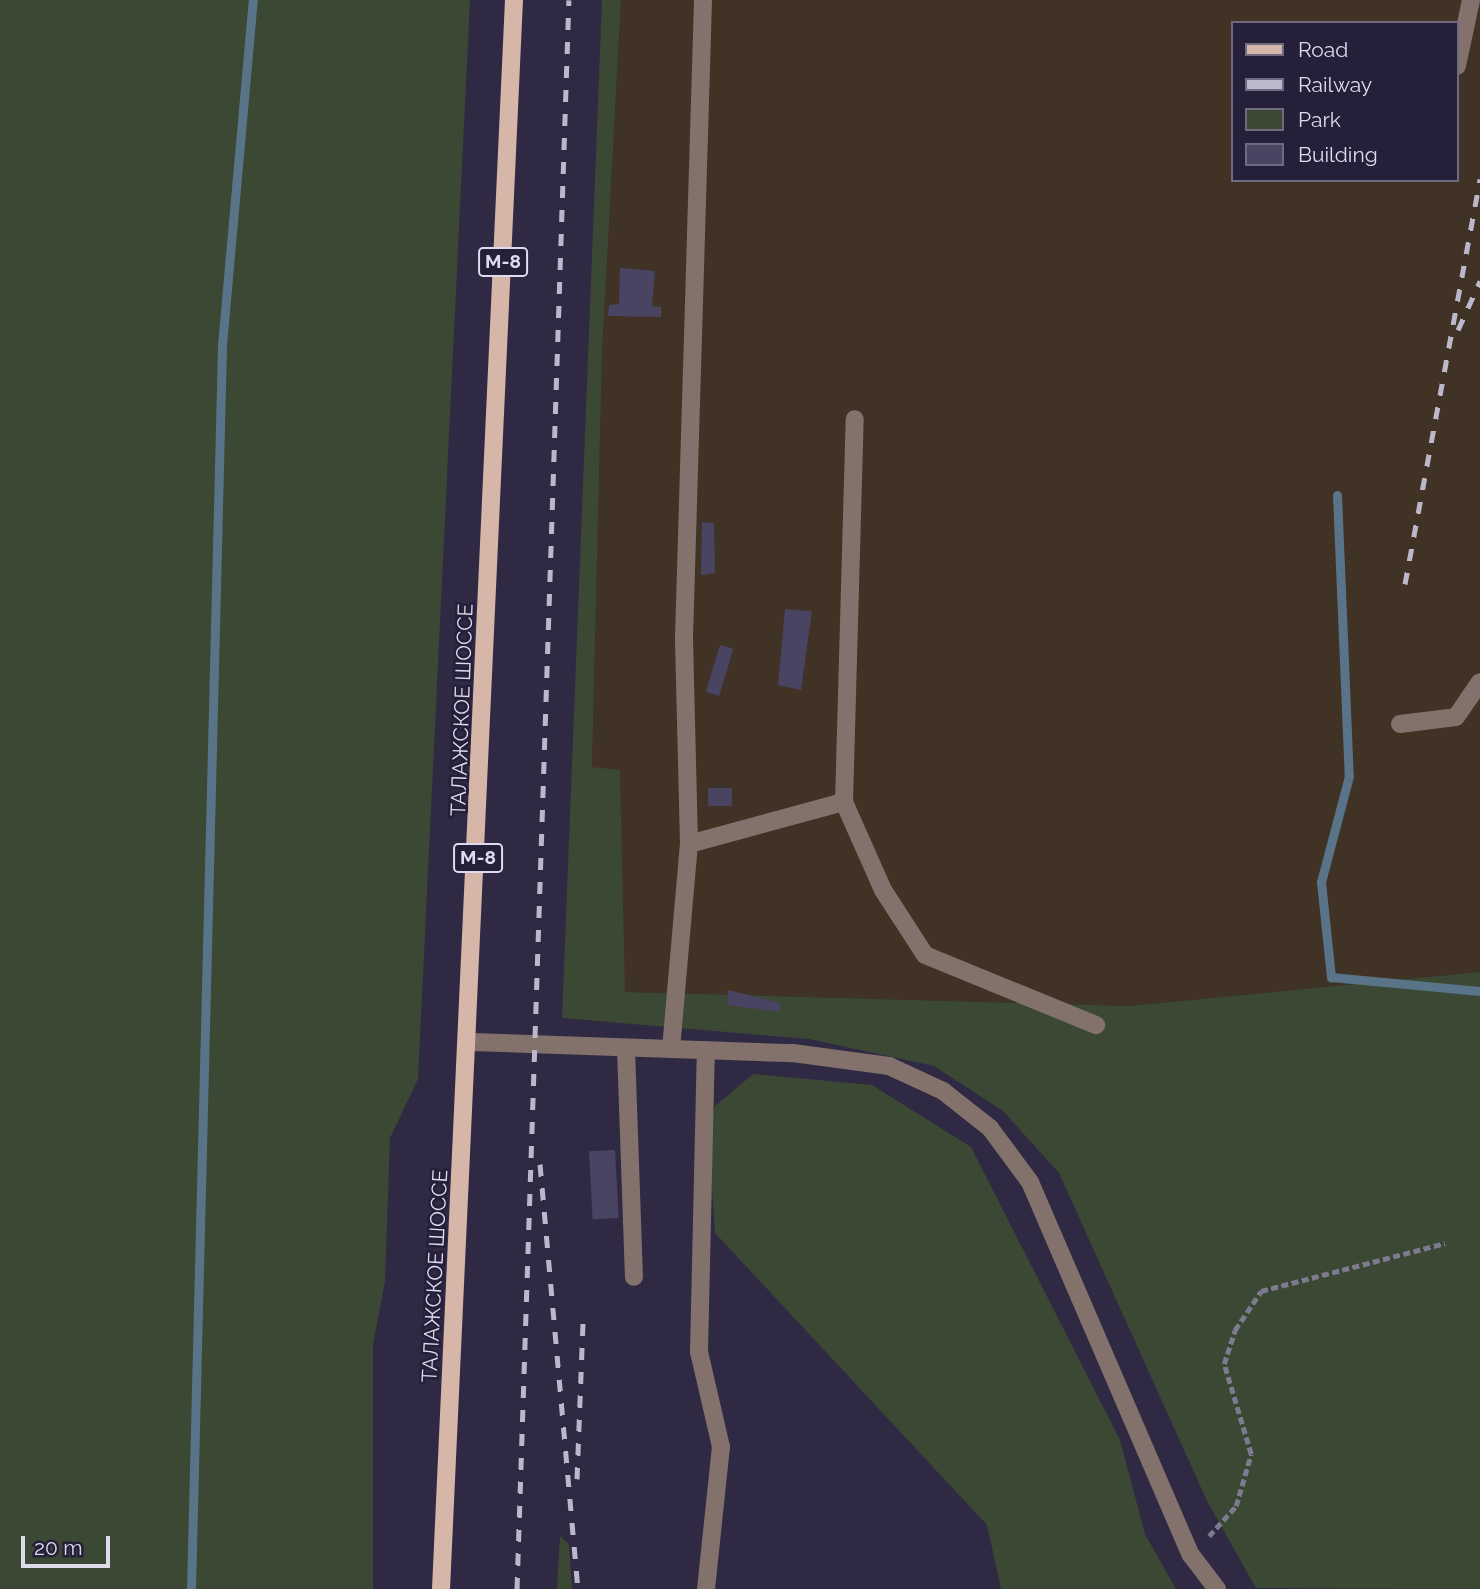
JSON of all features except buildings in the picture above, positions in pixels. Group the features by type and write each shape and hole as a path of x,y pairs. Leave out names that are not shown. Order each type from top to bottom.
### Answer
{"main road":[{"name":"ТАЛАЖСКОЕ ШОССЕ","path":"441,1589 471,1042 514,0"}],"street":[{"path":"671,1049 689,845 684,637 703,0"},
{"path":"1459,57 1471,0"},
{"path":"855,419 844,802 883,890 925,955 1096,1025"},
{"path":"1400,724 1457,717 1480,682"},
{"path":"689,845 844,802"},
{"path":"471,1042 793,1053 889,1066 943,1090 990,1128 1050,1219 1192,1555 1217,1589"},
{"path":"626,1049 634,1277"},
{"path":"706,1051 699,1352 722,1447 706,1589"}],"path":[{"path":"1192,1555 1236,1506 1251,1454 1224,1364 1235,1330 1261,1291 1445,1243"}],"shaded area":[{"path":"621,0 1480,0 1480,972 1129,1006 624,992 620,771 592,767 602,353"}],"green space":[{"path":"0,0 470,0 418,1079 390,1138 385,1281 373,1345 373,1589 0,1589"},
{"path":"602,0 621,0 602,353 592,767 620,770 625,992 1129,1006 1480,972 1480,1589 1256,1588 1207,1501 1059,1173 1003,1111 934,1066 809,1039 562,1018"},
{"path":"753,1074 872,1085 971,1147 1120,1440 1145,1534 1176,1589 1001,1589 987,1525 715,1233 708,1129 715,1106"},
{"path":"560,1536 569,1544 572,1589 557,1589"}],"waterway":[{"path":"191,1589 222,345 253,0"},
{"path":"1337,495 1349,776 1321,882 1331,977 1480,991"}],"railway":[{"path":"517,1589 569,0"},
{"path":"1405,584 1480,179"},
{"path":"1458,330 1480,281"},
{"path":"540,1164 578,1589"},
{"path":"577,1479 583,1322"}]}
